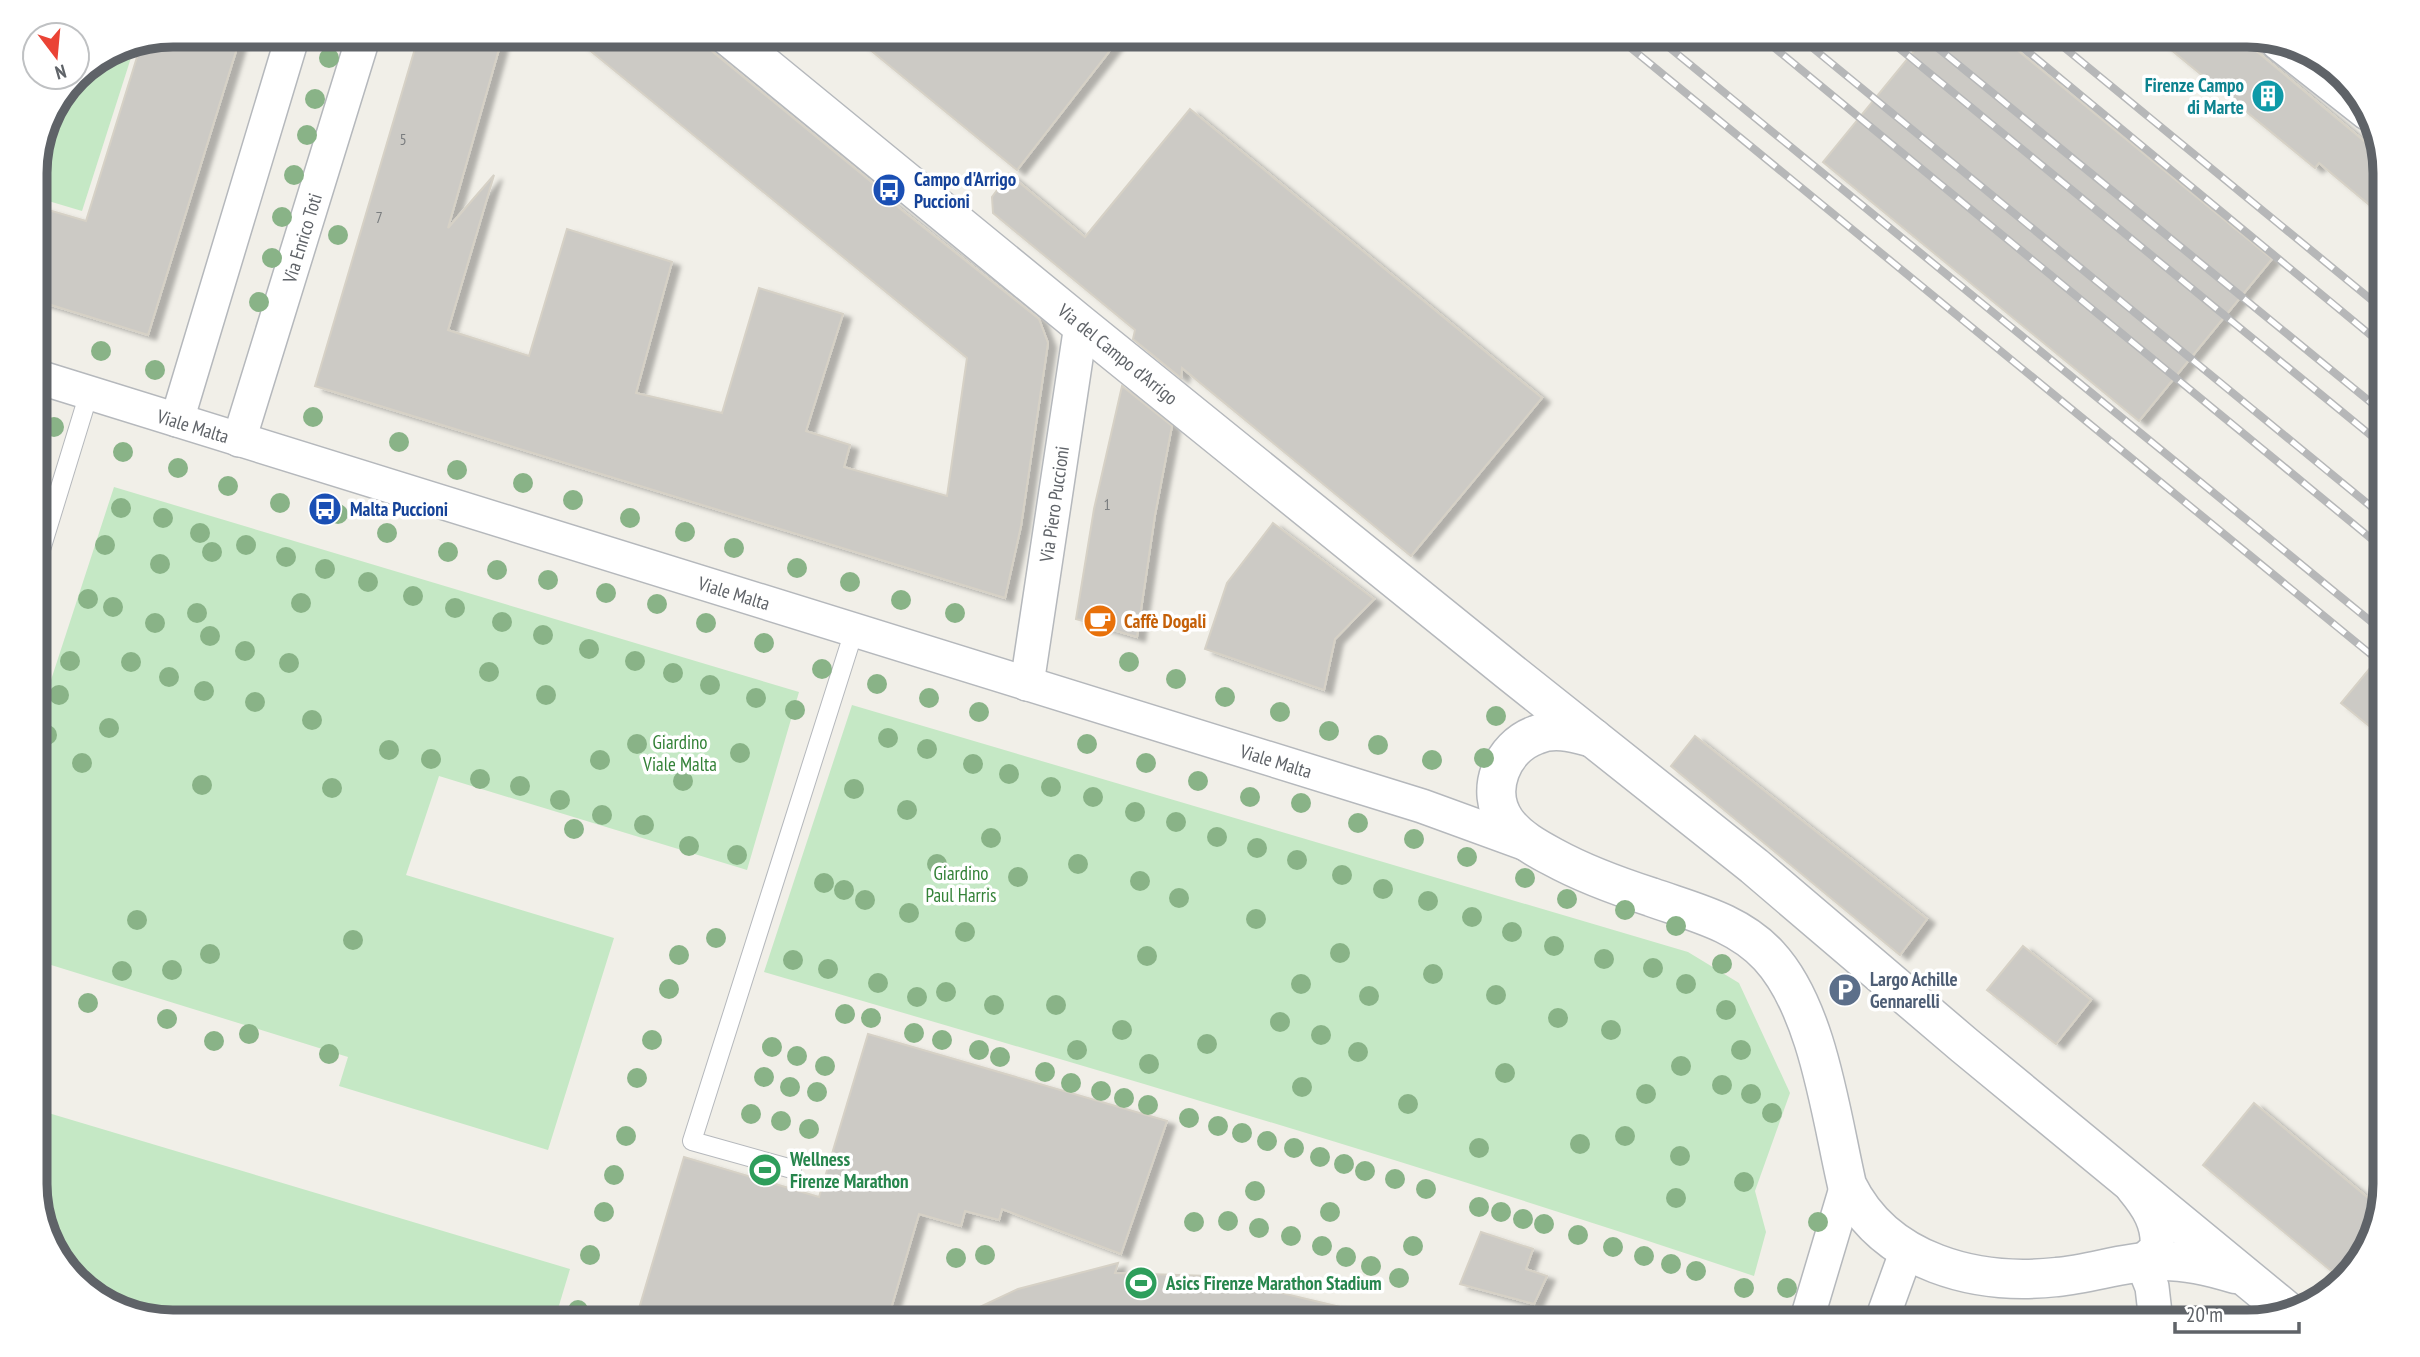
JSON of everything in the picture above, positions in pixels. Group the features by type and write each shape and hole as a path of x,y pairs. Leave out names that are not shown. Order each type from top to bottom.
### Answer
{"street":[{"path":"177,420 289,47"},
{"name":"Via Enrico Toti","path":"239,440 360,47"},
{"name":"Via del Campo d'Arrigo","path":"742,47 1593,738"},
{"path":"2295,57 2346,97"},
{"name":"Via Piero Puccioni","path":"1027,684 1081,325"},
{"name":"Viale Malta","path":"48,380 1433,810 1534,847"},
{"path":"1510,672 1519,691 1523,714 1522,723 1503,763 1497,797 1506,822 1534,847 1574,868 1611,884 1710,917 1740,932 1770,957 1786,977 1814,1044 1847,1185 1856,1204 1869,1220 1907,1250 1961,1273 2025,1279 2058,1277 2142,1262 2176,1261 2244,1276"},
{"path":"1503,763 1526,739 1548,732 1568,732 1593,738 1754,866 2122,1177 2279,1305"},
{"name":"Viale Malta","path":"1433,810 1453,811 1468,804 1490,787 1503,763"},
{"path":"2122,1177 2142,1200 2157,1228 2157,1248 2142,1262"},
{"path":"1811,1310 1847,1185"},
{"path":"1885,1310 1907,1250"},
{"path":"2142,1262 2152,1287 2155,1310"}],"lane":[{"path":"48,527 89,393"},
{"path":"792,1169 692,1141 855,631"}],"green space":[{"path":"132,54 82,211 48,201 50,149 60,118 78,91 91,91 91,78 110,64"},
{"name":"Giardino Viale Malta","path":"114,487 799,692 747,870 439,776 406,875 614,938 548,1150 339,1086 348,1057 48,964 48,689"},
{"name":"Giardino Paul Harris","path":"852,705 1688,952 1739,983 1790,1093 1755,1191 1766,1232 1754,1276 1384,1157 764,972"},
{"path":"48,1113 570,1269 558,1310 174,1310 141,1305 110,1293 97,1284 73,1260 60,1239 54,1224 48,1192"}],"building":[{"path":"174,47 237,47 148,335 48,304 48,210 86,221 138,53"},
{"path":"415,47 500,47 448,228 494,175 448,330 529,356 567,229 672,262 636,393 722,413 759,288 843,314 806,431 850,445 844,467 947,496 967,358 586,47 708,47 886,194 884,196 1039,319 1048,343 1021,526 1005,598 315,386"},
{"path":"867,47 1113,47 1017,170"},
{"path":"1917,47 2014,47 2272,259 2139,421 1823,162"},
{"name":"Firenze Campo di Marte","path":"2168,47 2252,47 2369,145 2372,207 2319,163 2315,168"},
{"path":"1190,109 1542,398 1411,556 1182,368 1181,378 1133,339 1135,330 993,213 992,197 1009,174 1085,237"},
{"path":"1122,386 1172,426 1155,515 1137,637 1076,619 1094,509"},
{"path":"1273,523 1374,599 1335,639 1324,690 1205,649 1227,583"},
{"path":"2372,665 2373,729 2341,703"},
{"path":"1695,736 1927,919 1900,955 1671,766"},
{"path":"2023,946 2091,1000 2056,1044 1987,990"},
{"path":"868,1034 1167,1121 1121,1254 1002,1209 999,1220 965,1211 961,1226 919,1214 891,1310 639,1310 684,1157 819,1197"},
{"path":"2254,1103 2372,1201 2356,1247 2335,1274 2203,1165"},
{"path":"1481,1232 1533,1249 1526,1269 1547,1276 1534,1304 1460,1284"},
{"name":"Asics Firenze Marathon Stadium","path":"1118,1263 1115,1273 1210,1276 1349,1309 973,1310 1018,1289"}],"railway":[{"path":"1630,47 2372,656"},
{"path":"1669,47 2372,623"},
{"path":"1774,47 2372,540"},
{"path":"1812,47 2372,508"},
{"path":"1898,47 2372,437"},
{"path":"1937,47 2372,404"},
{"path":"2022,47 2372,336"},
{"path":"2064,47 2372,300"}],"place":[{"name":"Firenze Campo di Marte","path":"2268,96"},
{"name":"Campo d'Arrigo Puccioni","path":"889,190"},
{"name":"Malta Puccioni","path":"325,509"},
{"name":"Caffè Dogali","path":"1100,621"},
{"name":"Largo Achille Gennarelli","path":"1845,990"},
{"name":"Wellness Firenze Marathon","path":"765,1170"},
{"name":"Asics Firenze Marathon Stadium","path":"1141,1283"}]}
